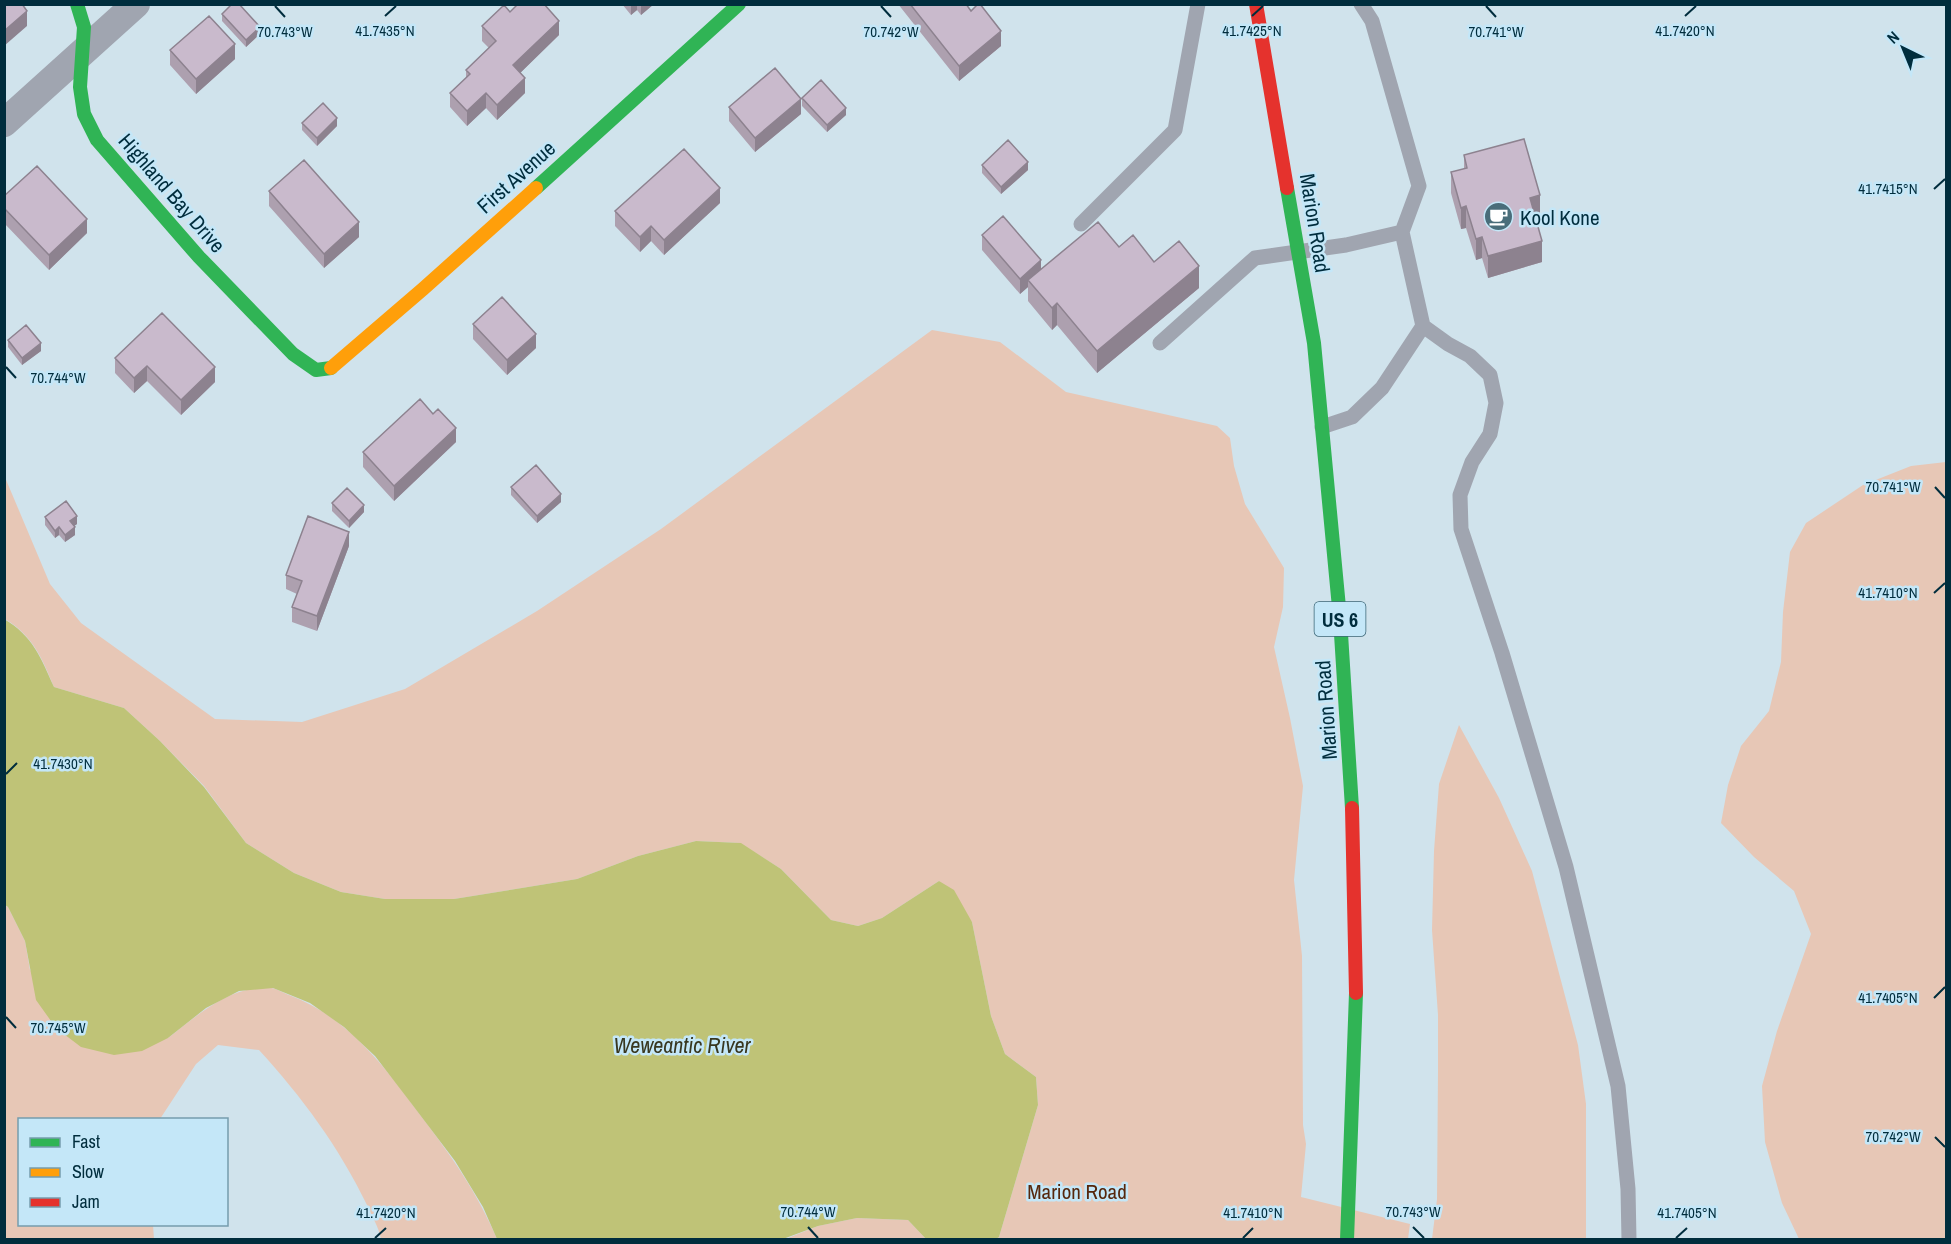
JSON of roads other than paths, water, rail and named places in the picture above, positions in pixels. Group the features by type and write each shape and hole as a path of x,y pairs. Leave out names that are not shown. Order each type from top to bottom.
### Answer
{"main road":[{"name":"Highland Bay Drive","path":"77,4 84,27 80,56 80,87 84,114 97,140 199,257 292,354 316,370"},
{"name":"First Avenue","path":"316,370 332,368 739,4"},
{"name":"Marion Road","path":"1257,4 1314,343 1340,618 1353,793 1356,984 1347,1239"}],"street":[{"path":"4,123 136,4"}],"lane":[{"path":"1081,224 1175,130 1198,4"},
{"path":"1361,4 1372,21 1419,186 1402,232 1423,326 1470,356 1490,375 1494,393 1496,403 1490,434 1472,462 1460,495 1461,529 1502,653 1566,867 1613,1063 1618,1086 1627,1177 1629,1239"},
{"path":"1160,343 1255,258 1298,250 1346,245 1402,232"},
{"path":"1323,427 1352,417 1382,388 1423,326"}],"water":[{"name":"Weweantic River","path":"4,619 22,633 35,648 54,687 124,708 160,741 204,787 246,843 294,873 341,892 385,899 454,899 577,879 638,856 696,841 741,843 781,869 831,920 858,926 882,918 939,881 954,890 972,922 991,1016 1005,1054 1036,1077 1038,1105 999,1237 994,1240 926,1239 908,1220 857,1218 818,1226 783,1239 497,1239 483,1207 455,1161 375,1056 344,1027 310,1003 273,988 239,991 206,1008 168,1038 142,1051 114,1055 81,1047 56,1028 36,1000 25,941 5,905"}],"place":[{"name":"Kool Kone","path":"1499,217"}]}
